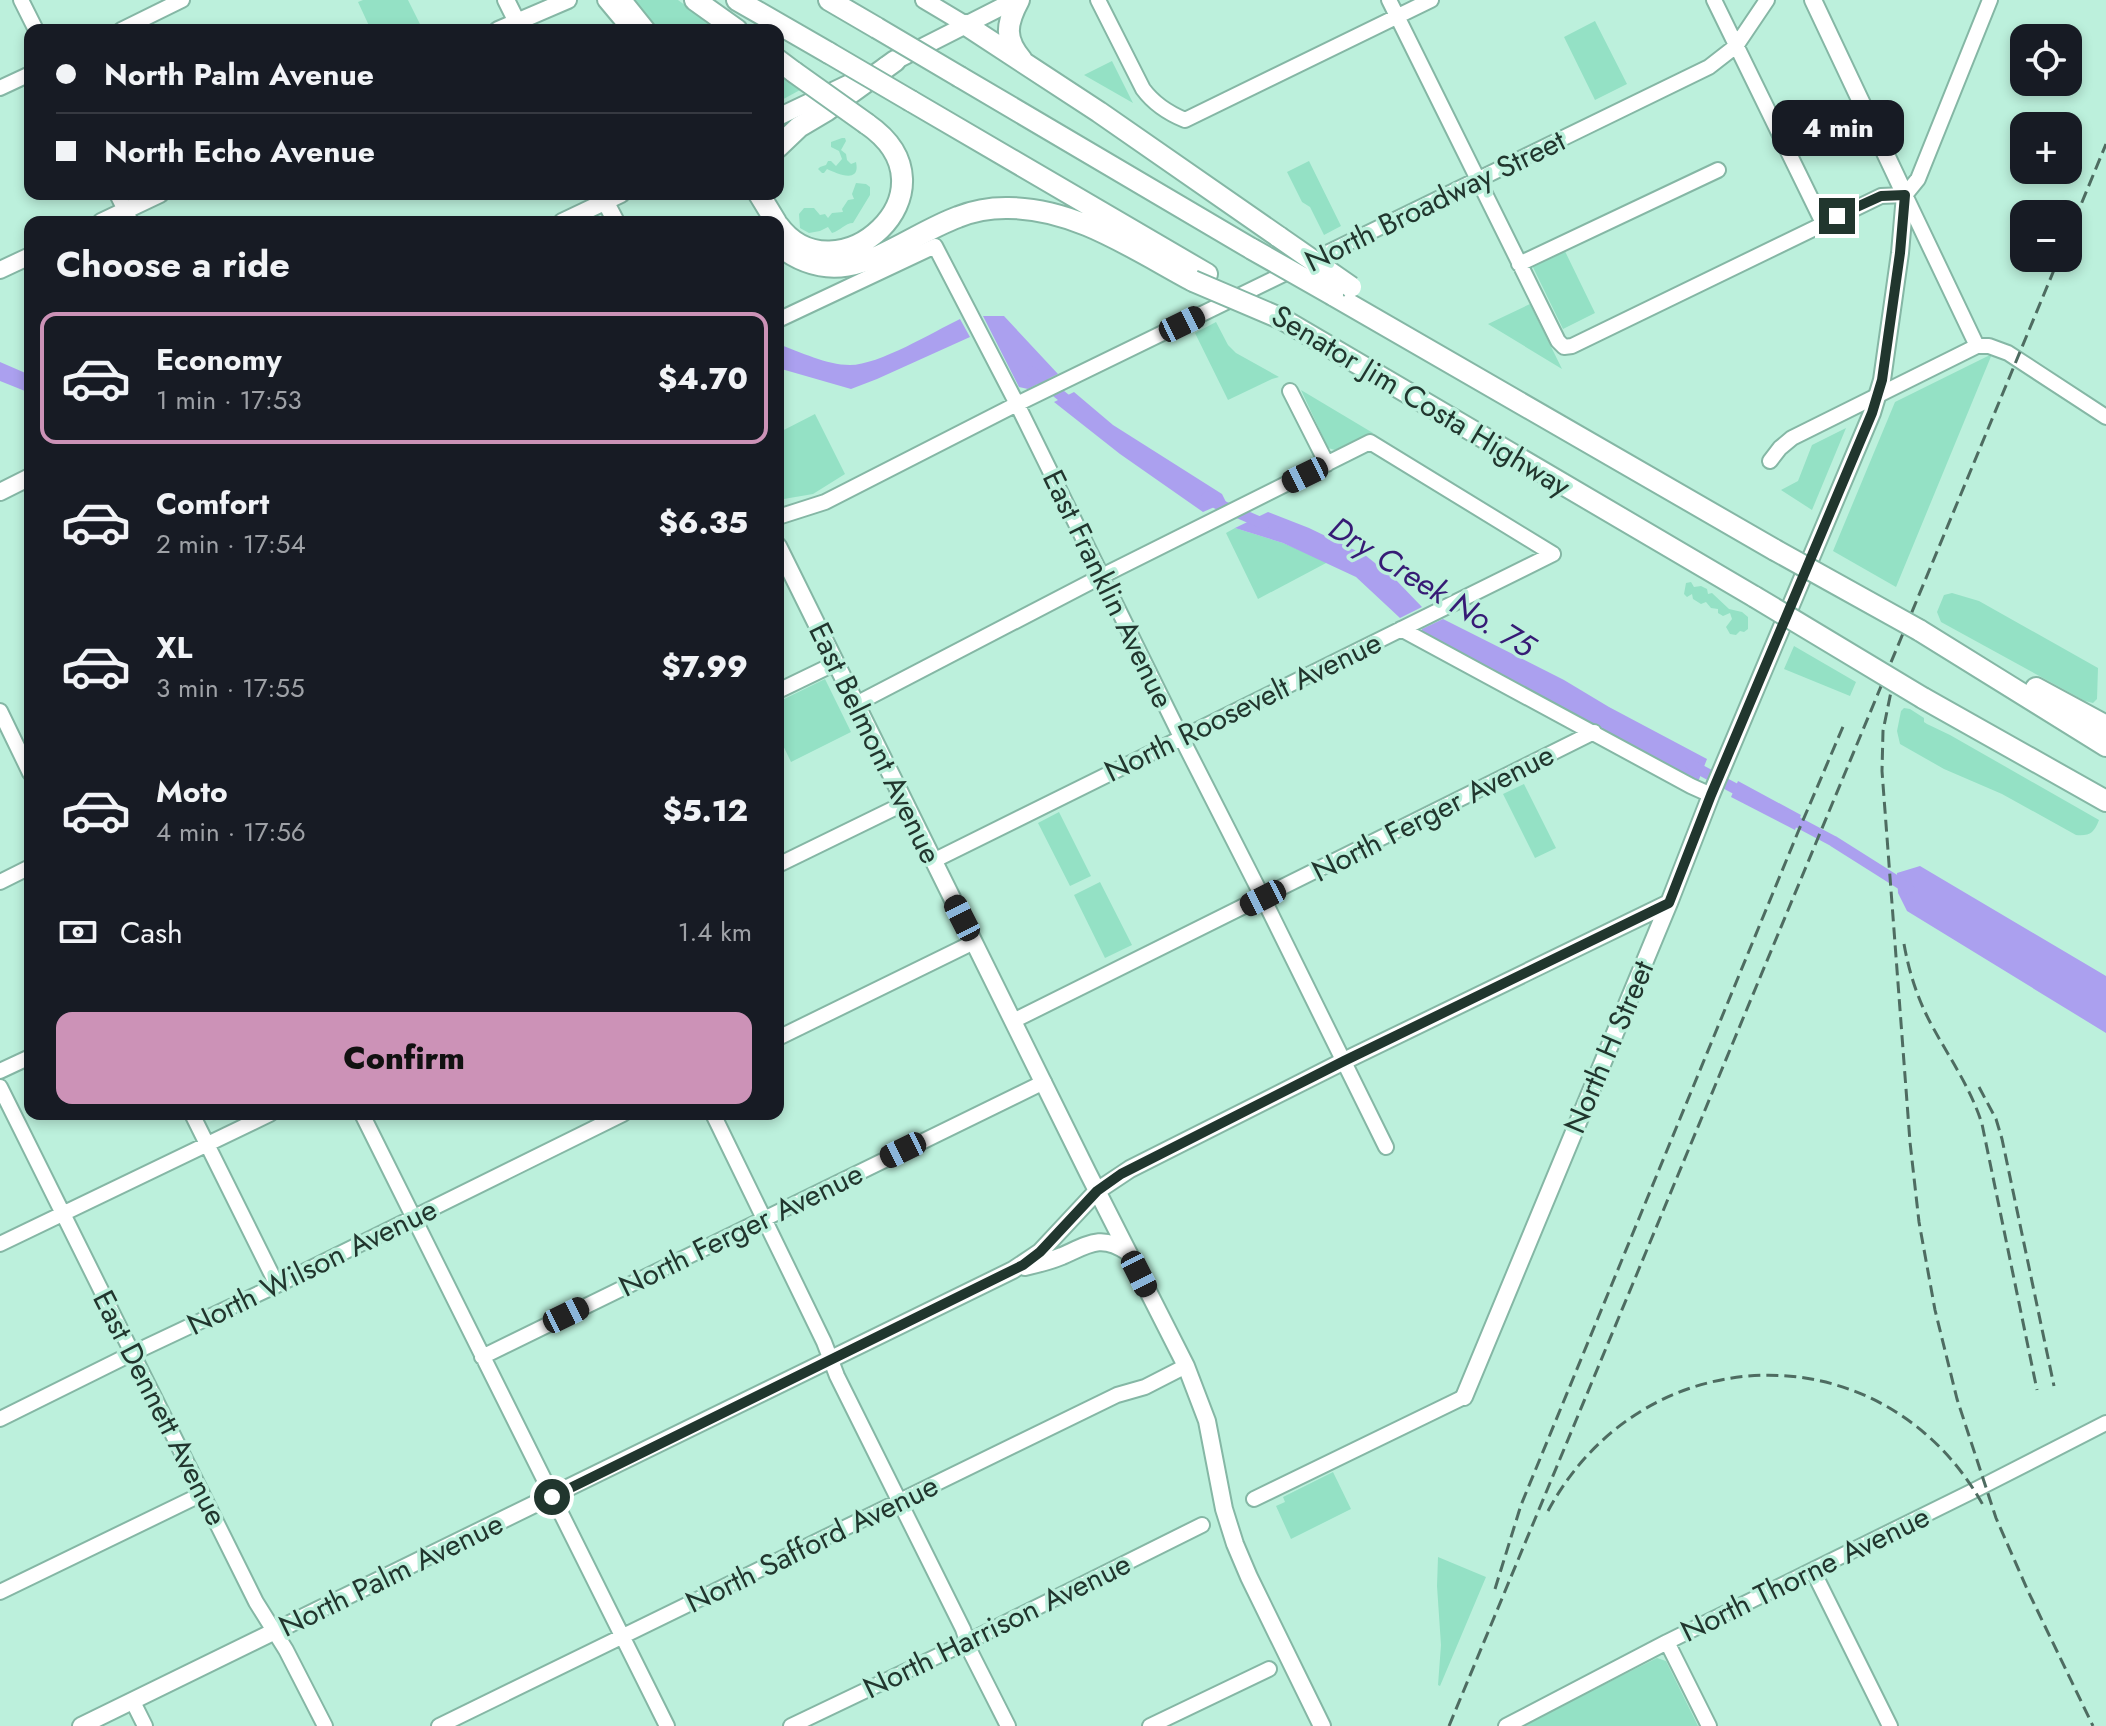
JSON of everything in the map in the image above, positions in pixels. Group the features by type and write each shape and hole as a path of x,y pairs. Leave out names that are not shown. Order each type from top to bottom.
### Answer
{"highway":[{"path":"695,0 729,24"},
{"name":"Senator Jim Costa Highway","path":"737,0 779,24"},
{"name":"Senator Jim Costa Highway","path":"829,0 1252,249 1342,291 1432,353 1775,550 1944,641 2084,724"},
{"path":"1017,0 1008,26 1010,41 1028,66"},
{"path":"966,25 1099,112 1279,237 1342,291"},
{"name":"Senator Jim Costa Highway","path":"784,27 1200,278 1282,319 1923,698 2106,801"},
{"path":"784,141 799,127 895,61"},
{"path":"784,230 792,239 816,250 832,251 859,245 872,238 889,221 899,199 901,174 894,151 878,131 786,66"},
{"path":"756,200 771,215"},
{"path":"784,249 809,263 824,267 848,267 868,261 955,218 992,209 1020,209 1070,219 1200,278"},
{"path":"2084,724 2106,726"},
{"path":"2084,724 2106,746"}],"main road":[{"path":"506,0 518,24"},
{"path":"523,24 568,0"},
{"path":"606,0 626,24"},
{"path":"623,0 642,24"},
{"path":"924,0 966,25"},
{"path":"784,114 1017,0"},
{"path":"1813,0 1905,195"},
{"name":"North H Street","path":"1464,1397 1878,396 1905,195"},
{"path":"128,216 151,200"},
{"path":"573,216 603,200"},
{"path":"0,270 24,259"},
{"path":"0,492 24,480"},
{"name":"East Belmont Avenue","path":"784,558 1186,1366 1207,1421 1224,1509 1235,1544 1322,1726"},
{"name":"North Palm Avenue","path":"81,1726 1013,1270 1040,1252 1112,1179 1344,1061 1669,903"},
{"path":"1013,1270 1053,1259 1094,1242 1113,1243 1128,1252"}],"street":[{"path":"21,0 33,24"},
{"path":"133,24 182,0"},
{"path":"1098,0 1143,89 1151,100 1185,120 1431,0"},
{"path":"1389,0 1519,264 1558,341 1564,347 1572,346 1881,196 1905,195 1918,179 1990,0"},
{"path":"1714,0 1823,223"},
{"name":"North Broadway Street","path":"784,515 825,502 1017,404 1709,67 1736,46 1767,0"},
{"path":"0,88 24,77"},
{"path":"1519,264 1718,170"},
{"path":"1905,195 1977,346"},
{"name":"East Franklin Avenue","path":"784,317 935,246 1017,404 1386,1147"},
{"path":"1770,461 1792,438 1977,346 1989,346 2008,353 2106,417"},
{"path":"856,704 1327,464 1290,391"},
{"name":"North Roosevelt Avenue","path":"933,861 1553,554 1370,442 1327,464"},
{"path":"1407,626 1711,795"},
{"path":"784,688 836,663"},
{"path":"0,711 24,761"},
{"name":"North Ferger Avenue","path":"1013,1021 1594,732"},
{"path":"784,862 905,803"},
{"path":"0,882 24,870"},
{"path":"784,1035 974,942"},
{"path":"0,1071 24,1060"},
{"name":"North Ferger Avenue","path":"482,1357 1044,1082"},
{"name":"East Dennett Avenue","path":"0,1087 260,1610 325,1726"},
{"path":"195,1120 277,1285"},
{"path":"0,1244 257,1120"},
{"path":"365,1120 667,1726"},
{"name":"North Wilson Avenue","path":"0,1419 611,1120"},
{"path":"716,1120 1008,1726"},
{"name":"North Safford Avenue","path":"439,1726 1117,1395 1145,1387 1186,1366"},
{"path":"1254,1499 1464,1397"},
{"name":"North Thorne Avenue","path":"1506,1726 1667,1642 2106,1423"},
{"path":"0,1592 202,1494"},
{"name":"North Harrison Avenue","path":"791,1726 1202,1525"},
{"path":"1813,1571 1890,1726"},
{"path":"1667,1642 1709,1726"},
{"path":"1150,1726 1269,1669"},
{"path":"133,1702 145,1726"}],"green space":[{"path":"408,0 420,24 368,24 358,2"},
{"path":"633,0 678,0 711,24 654,24"},
{"path":"1595,21 1627,84 1595,100 1564,37"},
{"path":"1112,61 1133,103 1084,75"},
{"path":"784,78 800,90 784,99"},
{"path":"842,138 846,141 841,150 851,164 856,162 855,173 847,176 827,169 822,173 818,169 828,161 836,166 842,159 839,151 831,147 831,142"},
{"path":"1309,161 1341,226 1324,235 1287,172"},
{"path":"856,183 870,187 870,195 853,223 832,233 828,227 809,233 800,228 799,214 804,208 814,208 828,218 832,213 843,212 848,200 854,199 852,194"},
{"path":"1561,243 1595,313 1563,329 1529,259"},
{"path":"1530,304 1562,369 1488,324"},
{"path":"1216,322 1236,353 1279,377 1228,400 1195,333"},
{"path":"1992,354 1896,587 1833,551 1895,402"},
{"path":"1301,390 1373,433 1335,450 1328,448"},
{"path":"815,414 845,474 813,494 784,499 784,430"},
{"path":"1846,428 1812,510 1781,490 1798,481 1812,445"},
{"path":"1235,528 1328,562 1258,599 1226,533"},
{"path":"1691,582 1694,587 1707,589 1708,594 1712,593 1729,609 1742,612 1748,617 1748,629 1736,635 1730,634 1726,627 1732,619 1730,613 1723,616 1706,602 1701,604 1693,599 1692,594 1687,597 1684,594 1686,583"},
{"path":"1952,593 1979,601 2098,668 2097,699 2093,703 2085,701 1941,622 1937,612 1944,595"},
{"path":"1794,646 1856,682 1850,696 1784,669"},
{"path":"825,679 851,732 791,762 784,747 784,699"},
{"path":"1904,708 1924,718 1927,724 2099,820 2095,828 2091,833 2076,835 2002,794 1944,769 1900,744 1897,731"},
{"path":"1524,784 1556,848 1535,858 1503,794"},
{"path":"1059,812 1091,876 1070,886 1038,823"},
{"path":"1100,882 1132,945 1105,958 1074,895"},
{"path":"1333,1472 1351,1509 1291,1539 1276,1506 1285,1502 1283,1497"},
{"path":"1438,1557 1486,1577 1440,1686 1438,1685 1441,1645"},
{"path":"1657,1658 1666,1661 1698,1726 1521,1726"}],"shaded area":[{"path":"983,316 1004,316 1058,374 1028,389 1019,387"},
{"path":"960,319 970,337 851,389 784,370 784,346 814,358 850,365 876,360"},
{"path":"0,362 24,372 24,391 0,381"},
{"path":"1074,392 1113,425 1222,494 1226,502 1203,512 1120,454 1054,402"},
{"path":"1268,512 1365,555 1395,579 1422,607 1400,618 1356,577 1283,543 1235,528"},
{"path":"1443,619 1564,680 1707,759 1698,782 1422,634 1422,629"},
{"path":"1738,781 1801,815 1795,830 1731,797"},
{"path":"1920,866 2106,976 2106,1033 1907,911 1898,893 1897,873"}],"waterway":[{"name":"Dry Creek No. 75","path":"1032,372 1074,406"},
{"name":"Dry Creek No. 75","path":"1207,497 1264,524"},
{"name":"Dry Creek No. 75","path":"1691,765 1747,795"},
{"name":"Dry Creek No. 75","path":"1786,816 1833,841 1909,889"}],"railway":[{"path":"2082,202 2106,144"},
{"path":"1449,1726 2053,272"},
{"path":"1894,677 1883,731 1882,771 1910,1142 1919,1222 1935,1310 1957,1399 1996,1518 2093,1726"},
{"path":"1495,1589 1521,1505 1845,722"},
{"path":"1904,944 1921,1003 1965,1084 1982,1124 2037,1390"},
{"path":"1979,1087 1996,1119 2002,1139 2054,1386"},
{"path":"1548,1511 1590,1453 1642,1410 1701,1385 1764,1375 1827,1382 1887,1406 1940,1447 1983,1505"}],"route":[{"path":"552,1497 1023,1265 1040,1252 1097,1191 1143,1162 1669,903 1711,795 1872,413 1882,380 1905,195 1887,194 1837,216"}]}
